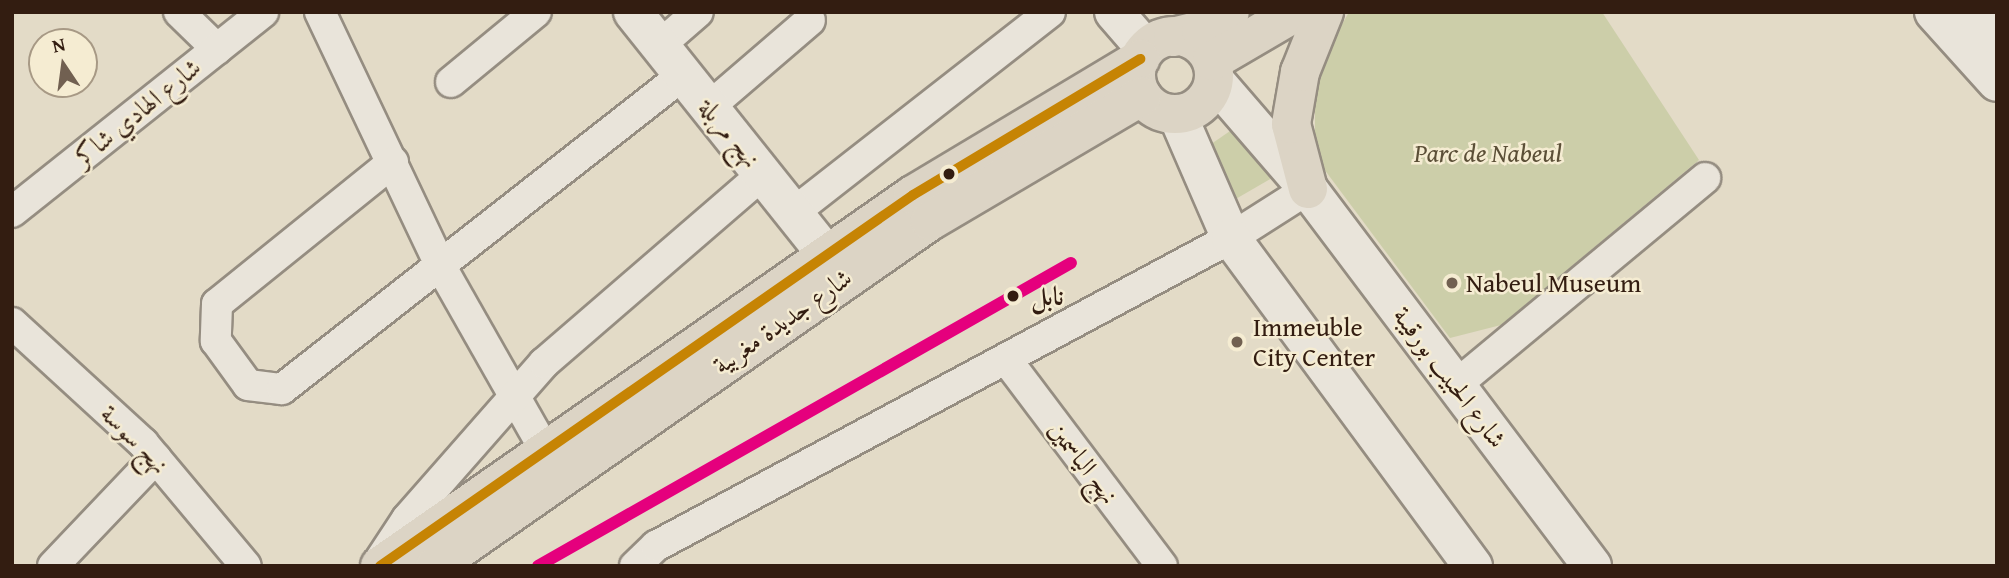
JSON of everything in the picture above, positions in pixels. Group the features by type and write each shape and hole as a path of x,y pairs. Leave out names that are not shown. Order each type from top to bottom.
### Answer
{"main road":[{"name":"شارع جديدة مغربية","path":"435,566 836,266 991,146 1150,60 1230,12"},
{"path":"1213,71 1196,43 1150,60 1157,110 1177,114 1205,100 1213,71 1296,12"},
{"path":"1308,189 1291,124 1300,72 1324,12"},
{"name":"شارع جديدة مغربية","path":"378,566 544,448 836,266"}],"street":[{"path":"179,12 217,49"},
{"name":"شارع الهادي شاكر","path":"12,212 263,12"},
{"path":"320,12 393,162 440,267 544,448"},
{"path":"451,82 536,12"},
{"name":"نهج مربلة","path":"633,12 836,266"},
{"path":"660,46 698,12"},
{"path":"793,213 1050,12"},
{"path":"1114,12 1150,60"},
{"path":"1934,12 1997,82"},
{"path":"1976,12 1997,36"},
{"path":"709,107 810,20"},
{"name":"شارع الحبيب بورقيبة","path":"1213,71 1308,189 1592,566"},
{"path":"393,162 223,296 214,316 216,341 248,385 282,389 683,75"},
{"path":"1177,114 1231,238 1474,566"},
{"path":"378,566 407,519 513,394 763,174"},
{"path":"1456,385 1705,178"},
{"path":"635,566 656,546 1231,238 1308,189"},
{"name":"نهج سوسة","path":"12,323 156,458 246,566"},
{"name":"نهج الياسمين","path":"1006,359 1162,566"},
{"path":"53,566 156,458"}],"green space":[{"name":"Parc de Nabeul","path":"1349,12 1602,12 1699,160 1501,325 1450,338 1324,169 1315,140 1315,94 1327,51"},
{"path":"1233,129 1274,170 1272,178 1234,200 1201,151"}],"transit line":[{"path":"380,566 913,195 1140,59"},
{"path":"538,566 1071,263"}],"place":[{"name":"Nabeul Museum","path":"1452,283"},
{"name":"نابل","path":"1013,296"},
{"name":"Immeuble City Center","path":"1237,342"}]}
